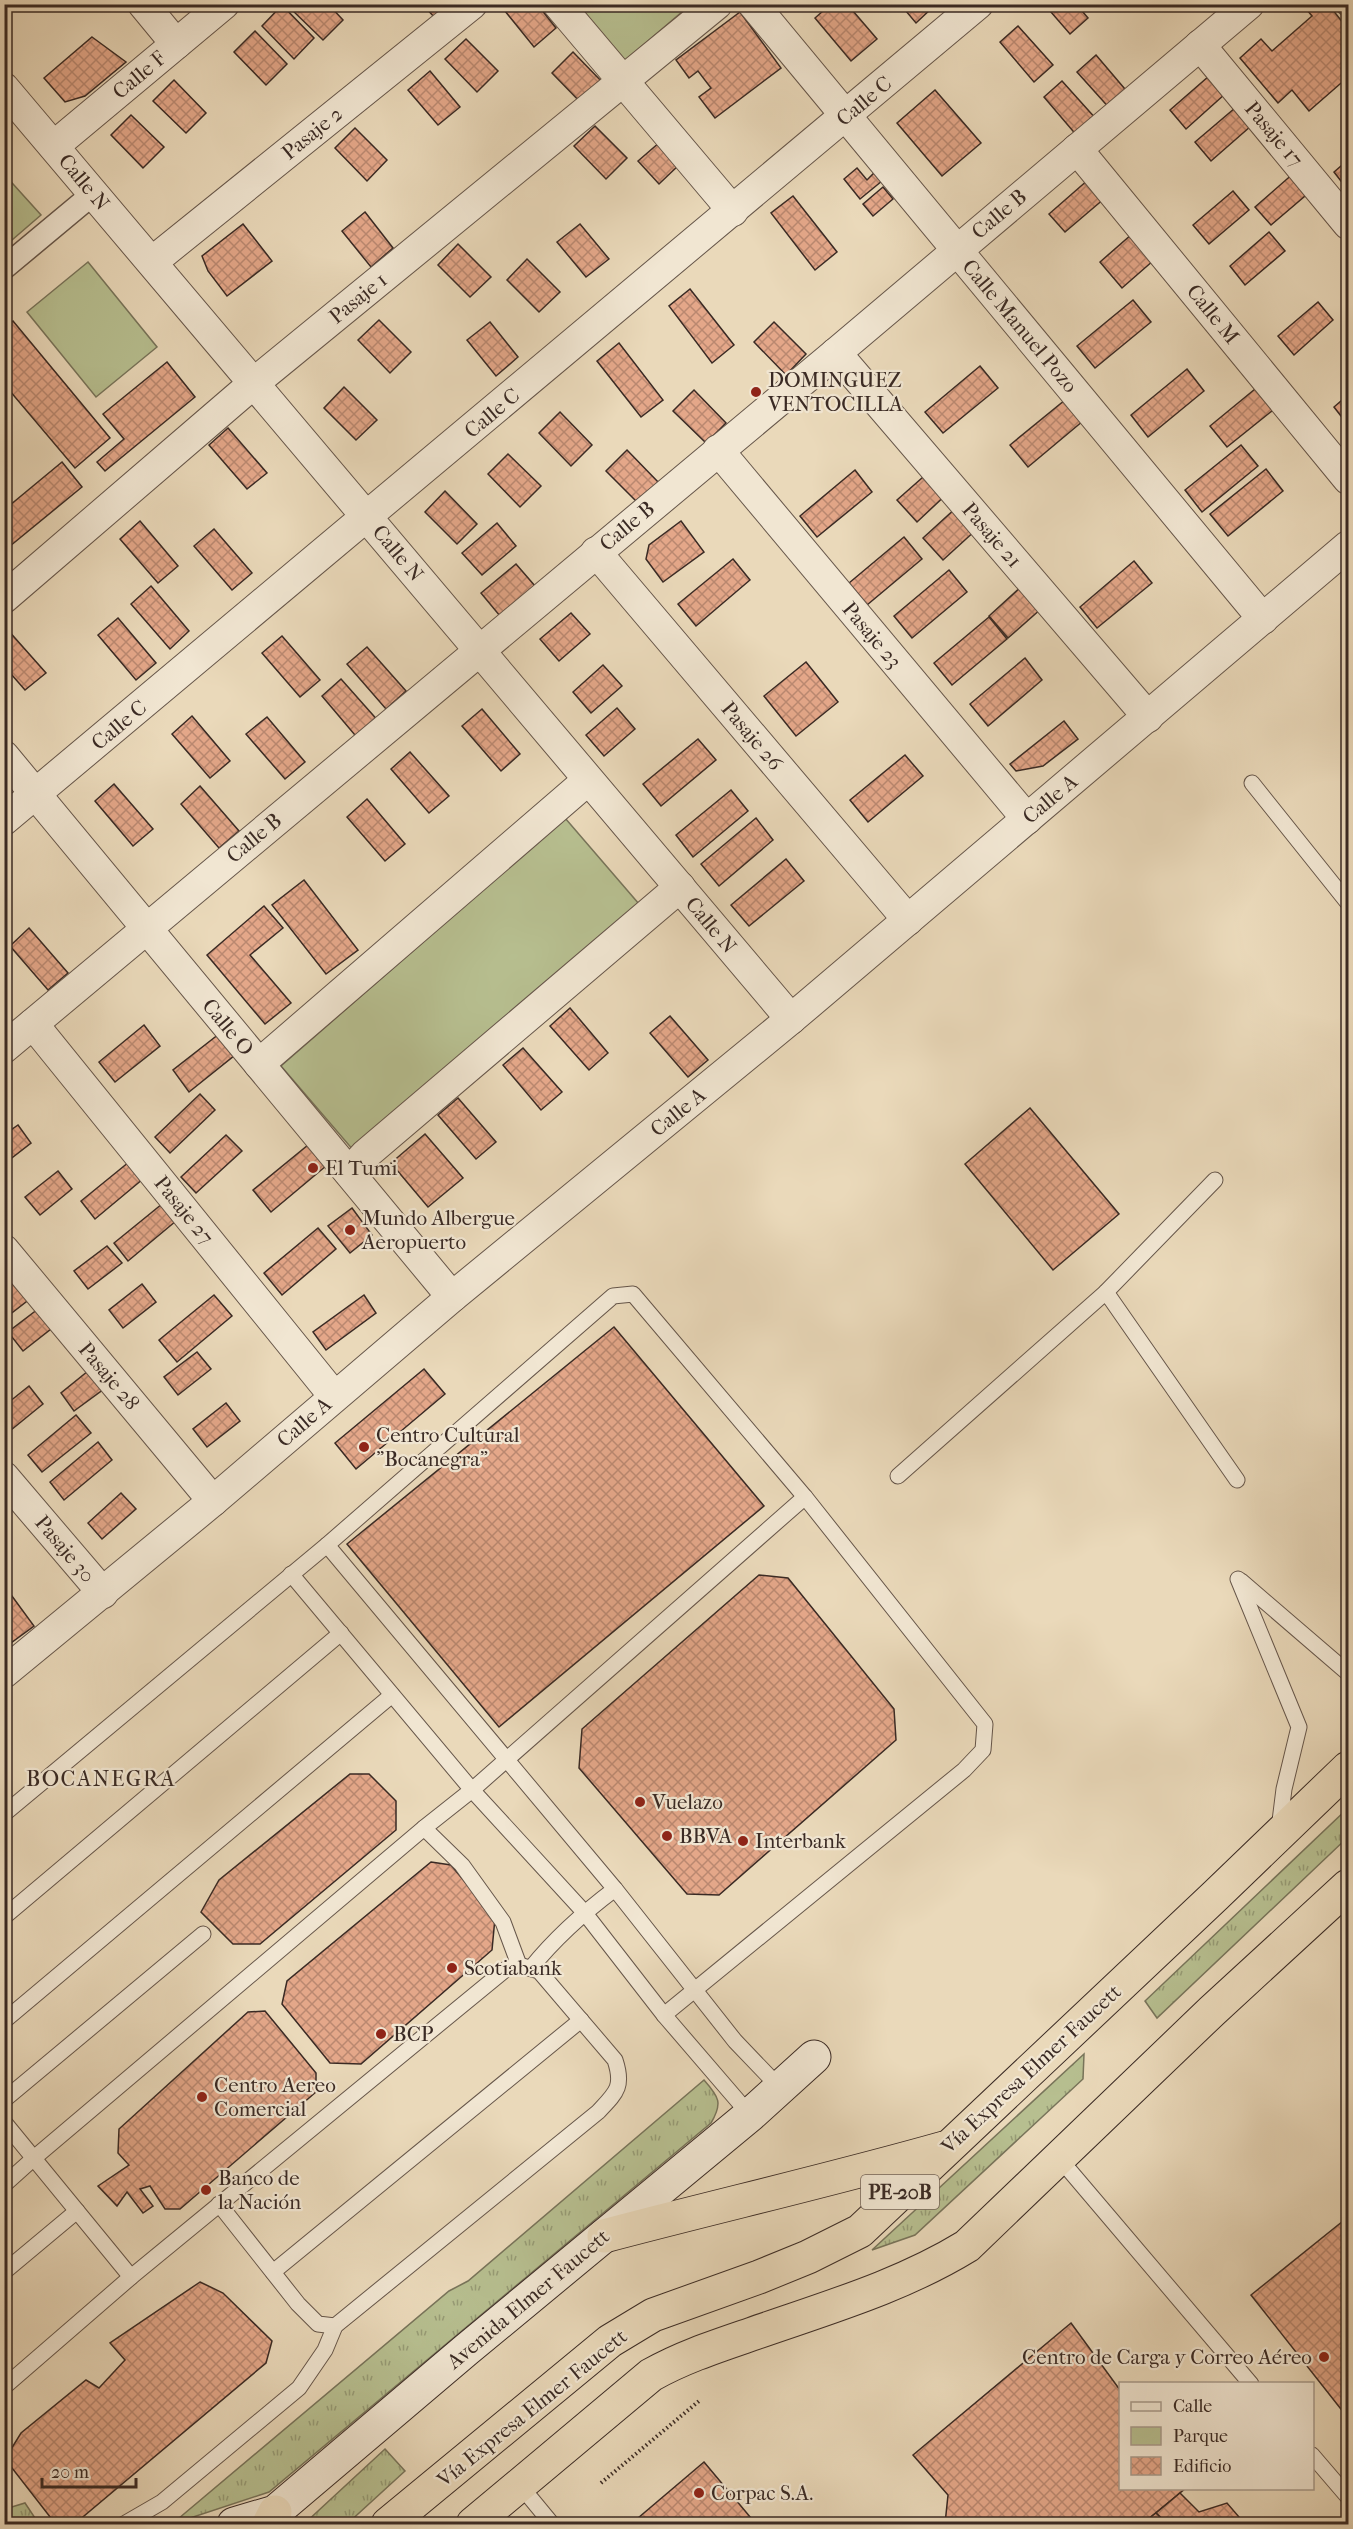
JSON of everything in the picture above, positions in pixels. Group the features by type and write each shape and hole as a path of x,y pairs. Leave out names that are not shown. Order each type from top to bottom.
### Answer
{"highway":[{"name":"Vía Expresa Elmer Faucett","path":"388,2524 610,2341 653,2315 808,2257 860,2230 1348,1768"},
{"path":"485,2520 519,2484 651,2374 674,2362 893,2285 950,2257 967,2246 1212,2011 1348,1886"},
{"path":"604,2236 843,2177 949,2146"}],"main road":[{"name":"Avenida Elmer Faucett","path":"234,2524 272,2518 750,2115 814,2057"}],"street":[{"path":"143,4 177,44"},
{"name":"Calle F","path":"54,146 224,4"},
{"name":"Pasaje 2","path":"152,262 472,4"},
{"path":"558,4 733,211"},
{"name":"Pasaje 1","path":"4,598 254,383 625,82 717,4"},
{"name":"Calle Manuel Pozo","path":"753,4 1263,619"},
{"name":"Calle C","path":"4,820 978,4"},
{"name":"Calle B","path":"4,1048 836,353 1249,4"},
{"name":"Pasaje 17","path":"1200,45 1348,224"},
{"name":"Calle N","path":"4,88 791,1019"},
{"name":"Calle M","path":"1077,149 1348,478"},
{"path":"4,268 94,193"},
{"name":"Pasaje 21","path":"836,353 1148,717"},
{"name":"Pasaje 23","path":"718,450 1027,819"},
{"name":"Calle A","path":"4,1673 213,1501 452,1297 791,1019 1348,546"},
{"name":"Pasaje 26","path":"596,552 908,920"},
{"name":"Calle O","path":"4,756 452,1297"},
{"path":"259,1064 588,780"},
{"path":"349,1172 365,1155 680,887"},
{"name":"Pasaje 27","path":"33,1024 334,1396"},
{"name":"Pasaje 28","path":"4,1250 213,1501"},
{"name":"Pasaje 30","path":"4,1477 103,1593"}],"lane":[{"path":"1252,783 1348,903"},
{"path":"898,1476 1106,1292 1215,1180"},
{"path":"1106,1292 1237,1480"},
{"path":"4,1814 327,1545 613,1296 633,1294 805,1497 985,1724 983,1750 964,1770 663,2015"},
{"path":"4,2185 424,1828 472,1791 805,1497"},
{"path":"327,1545 615,1889 735,2041 780,2088"},
{"path":"291,1574 472,1791 584,1912 663,2015 750,2115"},
{"path":"1278,1836 1284,1789 1299,1726 1238,1579 1348,1673"},
{"path":"4,1917 342,1633"},
{"path":"4,2021 392,1695"},
{"path":"424,1828 462,1865 503,1922 525,1966"},
{"path":"525,1966 584,1912 615,1889"},
{"path":"4,2100 203,1934"},
{"path":"4,2387 131,2277 506,1968 525,1966 539,1971 615,2060 620,2075 617,2093 598,2112 335,2325 325,2350 299,2388 162,2502 124,2524"},
{"path":"273,2272 581,2020"},
{"path":"4,2122 131,2277"},
{"path":"1059,2158 1249,2382"},
{"path":"219,2204 298,2304 318,2324 335,2325"},
{"path":"4,2272 77,2211"},
{"path":"1314,2457 1348,2497"},
{"path":"519,2484 552,2524"}],"path":[{"path":"601,2483 699,2401"}],"green space":[{"path":"571,5 690,5 622,63"},
{"path":"4,174 41,215 5,246 4,246"},
{"path":"88,262 157,347 96,397 27,312"},
{"path":"565,818 639,904 354,1151 281,1066"},
{"path":"1348,1808 1348,1837 1157,2018 1145,2001"},
{"path":"1084,2054 1083,2079 915,2235 872,2250"},
{"path":"704,2080 718,2100 717,2110 711,2123 269,2492 172,2524 449,2291 468,2281"},
{"path":"385,2449 405,2471 347,2524 304,2524"},
{"path":"25,2503 39,2524 5,2524 5,2509"}],"building":[{"path":"293,4 328,4 343,20 323,40 290,8"},
{"path":"422,4 450,4 436,19"},
{"path":"513,4 537,4 556,28 534,47 505,11"},
{"path":"831,4 847,4 877,39 851,61 815,18"},
{"path":"900,4 933,4 934,6 916,23"},
{"path":"1044,4 1076,4 1088,18 1070,34"},
{"path":"1302,4 1328,4 1348,29 1348,77 1309,111 1292,90 1278,103 1240,58 1261,39 1272,51 1312,16"},
{"path":"282,5 314,38 294,59 262,26"},
{"path":"740,12 781,68 715,118 699,97 711,88 698,71 689,78 676,60"},
{"path":"1018,26 1053,65 1034,82 1000,42"},
{"path":"255,31 287,64 266,85 234,52"},
{"path":"92,37 126,62 85,96 65,102 44,78"},
{"path":"466,39 498,71 477,92 445,59"},
{"path":"573,52 605,85 584,106 552,73"},
{"path":"1096,55 1130,95 1112,111 1077,72"},
{"path":"430,71 460,107 438,125 408,90"},
{"path":"1209,76 1225,94 1186,129 1170,110"},
{"path":"174,80 206,113 186,133 153,101"},
{"path":"1062,81 1097,120 1078,137 1044,97"},
{"path":"935,90 981,143 942,176 897,123"},
{"path":"1235,108 1251,126 1211,161 1195,142"},
{"path":"131,115 164,147 143,168 111,135"},
{"path":"595,126 627,158 606,179 574,146"},
{"path":"355,128 387,160 367,181 335,148"},
{"path":"660,142 680,164 659,184 638,161"},
{"path":"1348,160 1348,190 1334,172"},
{"path":"857,168 867,180 875,172 882,181 860,199 844,179"},
{"path":"1295,172 1311,191 1271,225 1255,207"},
{"path":"1089,179 1105,198 1065,232 1049,214"},
{"path":"883,187 893,199 873,216 863,204"},
{"path":"1233,191 1249,210 1209,244 1193,225"},
{"path":"793,196 837,252 815,270 771,213"},
{"path":"365,212 393,248 371,267 342,231"},
{"path":"243,224 272,261 227,296 208,271 202,256"},
{"path":"580,224 609,259 586,277 557,242"},
{"path":"1269,232 1285,251 1245,285 1230,266"},
{"path":"1132,234 1154,260 1122,288 1100,262"},
{"path":"458,244 491,277 470,297 438,265"},
{"path":"527,259 560,292 539,312 507,280"},
{"path":"690,289 734,345 712,363 669,306"},
{"path":"1133,300 1151,322 1095,368 1077,346"},
{"path":"1318,302 1333,320 1294,355 1278,336"},
{"path":"379,320 411,352 390,373 358,340"},
{"path":"13,321 110,438 75,468 4,384 4,328"},
{"path":"490,322 518,357 496,376 467,340"},
{"path":"774,322 806,354 786,375 754,342"},
{"path":"619,343 663,400 641,417 597,361"},
{"path":"167,362 195,397 105,471 97,462 124,439 103,414"},
{"path":"980,366 998,388 943,433 925,412"},
{"path":"1187,369 1204,391 1148,437 1131,415"},
{"path":"1266,380 1283,402 1227,447 1210,426"},
{"path":"344,387 377,420 356,440 324,408"},
{"path":"694,390 726,423 706,443 673,411"},
{"path":"1348,395 1348,425 1334,407"},
{"path":"1065,400 1083,421 1028,467 1010,445"},
{"path":"560,412 592,445 571,466 539,433"},
{"path":"228,428 267,473 247,489 209,445"},
{"path":"1241,445 1258,466 1202,512 1185,490"},
{"path":"627,450 659,483 638,503 606,471"},
{"path":"508,454 541,486 520,507 488,474"},
{"path":"62,462 82,487 4,551 4,510"},
{"path":"1266,469 1283,491 1228,536 1210,514"},
{"path":"855,470 872,492 817,537 800,516"},
{"path":"931,470 950,491 917,522 897,500"},
{"path":"445,491 477,524 457,544 425,512"},
{"path":"957,507 977,529 943,560 923,538"},
{"path":"140,521 178,566 158,583 120,539"},
{"path":"681,521 704,552 663,582 646,559 649,545"},
{"path":"497,523 516,546 482,575 462,553"},
{"path":"214,529 252,573 232,590 194,546"},
{"path":"904,537 922,559 867,605 849,583"},
{"path":"733,559 750,580 696,626 678,604"},
{"path":"1134,561 1152,583 1097,628 1080,607"},
{"path":"516,564 535,586 500,616 481,593"},
{"path":"949,570 967,592 912,638 894,616"},
{"path":"151,586 189,631 170,649 131,604"},
{"path":"1022,586 1042,608 1008,638 989,616"},
{"path":"571,613 590,634 559,661 540,639"},
{"path":"989,617 1007,639 952,685 934,663"},
{"path":"118,618 156,663 136,680 98,635"},
{"path":"7,629 46,673 25,690 4,666 4,631"},
{"path":"282,636 320,680 300,697 262,653"},
{"path":"367,647 406,691 386,709 347,664"},
{"path":"1025,658 1042,680 988,726 970,704"},
{"path":"806,662 838,702 796,736 764,696"},
{"path":"603,665 622,686 591,713 573,692"},
{"path":"341,679 380,723 360,741 322,696"},
{"path":"617,708 635,729 604,756 586,735"},
{"path":"482,709 520,754 501,771 462,726"},
{"path":"192,716 230,761 210,778 172,734"},
{"path":"267,717 305,762 285,779 246,734"},
{"path":"1064,721 1078,739 1043,766 1016,771 1010,764"},
{"path":"698,739 716,760 661,806 643,784"},
{"path":"410,752 449,796 429,813 391,769"},
{"path":"905,755 923,776 868,822 850,800"},
{"path":"114,784 153,829 133,846 95,801"},
{"path":"200,786 239,831 219,848 181,804"},
{"path":"731,790 748,811 693,857 676,835"},
{"path":"367,799 405,844 385,861 347,817"},
{"path":"756,818 773,840 719,886 701,864"},
{"path":"786,859 804,881 749,926 731,905"},
{"path":"304,880 358,950 326,974 272,905"},
{"path":"264,906 283,928 250,955 291,1003 265,1024 207,955"},
{"path":"29,928 68,973 48,990 10,946"},
{"path":"570,1008 608,1053 589,1070 550,1026"},
{"path":"670,1016 708,1060 688,1077 650,1033"},
{"path":"144,1025 160,1046 115,1082 99,1062"},
{"path":"219,1034 235,1055 189,1092 173,1070"},
{"path":"523,1048 562,1092 541,1110 503,1065"},
{"path":"200,1094 215,1110 170,1153 155,1137"},
{"path":"458,1098 496,1142 476,1159 438,1115"},
{"path":"1030,1108 1119,1214 1053,1270 965,1164"},
{"path":"18,1125 31,1143 4,1164 4,1135"},
{"path":"425,1134 463,1178 428,1207 391,1163"},
{"path":"226,1135 242,1151 196,1193 181,1177"},
{"path":"308,1145 326,1166 271,1212 253,1190"},
{"path":"129,1162 143,1179 95,1219 81,1201"},
{"path":"58,1171 72,1189 40,1215 25,1197"},
{"path":"162,1204 176,1221 128,1261 114,1243"},
{"name":"Mundo Albergue Aeropuerto","path":"352,1208 372,1235 350,1253 328,1226"},
{"path":"318,1228 336,1249 282,1295 264,1273"},
{"path":"107,1246 122,1263 88,1289 74,1271"},
{"path":"18,1280 31,1298 4,1319 4,1290"},
{"path":"142,1284 156,1302 123,1328 109,1310"},
{"path":"214,1295 232,1316 177,1362 159,1340"},
{"path":"364,1295 376,1313 326,1350 313,1332"},
{"path":"42,1306 56,1325 23,1351 8,1332"},
{"path":"614,1327 764,1506 499,1727 347,1544"},
{"path":"197,1352 211,1369 178,1395 164,1377"},
{"path":"93,1367 108,1386 74,1411 61,1393"},
{"path":"424,1369 445,1394 356,1469 335,1443"},
{"path":"29,1386 43,1404 11,1430 4,1422 4,1406"},
{"path":"226,1403 240,1421 207,1447 193,1429"},
{"path":"76,1415 91,1433 42,1472 28,1455"},
{"path":"98,1442 112,1460 64,1500 50,1482"},
{"path":"121,1493 136,1509 102,1539 88,1523"},
{"path":"759,1575 788,1578 894,1709 896,1740 719,1895 687,1894 579,1768 582,1729"},
{"path":"9,1592 34,1626 4,1648 4,1596"},
{"path":"350,1774 369,1774 396,1801 396,1830 260,1944 233,1944 201,1912 219,1880"},
{"path":"431,1862 451,1865 495,1918 492,1950 361,2064 330,2063 282,2004 287,1981"},
{"path":"265,2011 316,2073 316,2092 180,2209 165,2209 150,2186 140,2189 153,2206 143,2213 127,2192 117,2206 98,2186 129,2165 118,2153 119,2129 248,2012"},
{"name":"Centro de Carga y Correo Aéreo","path":"1348,2217 1348,2418 1251,2295"},
{"path":"200,2282 223,2293 272,2341 266,2363 78,2521 54,2522 5,2459 21,2433 86,2380 99,2388 125,2360 110,2343"},
{"path":"1071,2323 1119,2389 1119,2490 1184,2490 1142,2524 945,2524 948,2495 913,2455"},
{"name":"Corpac S.A.","path":"704,2462 756,2524 631,2524"},
{"path":"1180,2493 1199,2512 1227,2503 1245,2524 1167,2524 1156,2513"},
{"path":"1156,2513 1167,2524 1142,2524"}],"place":[{"name":"DOMINGUEZ VENTOCILLA","path":"756,392"},
{"name":"El Tumi","path":"313,1168"},
{"name":"Mundo Albergue Aeropuerto","path":"350,1230"},
{"name":"Centro Cultural \"Bocanegra\"","path":"364,1447"},
{"name":"Vuelazo","path":"640,1802"},
{"name":"BBVA","path":"667,1836"},
{"name":"Interbank","path":"743,1841"},
{"name":"Scotiabank","path":"452,1968"},
{"name":"BCP","path":"381,2034"},
{"name":"Centro Aereo Comercial","path":"202,2097"},
{"name":"Banco de la Nación","path":"206,2190"},
{"name":"Centro de Carga y Correo Aéreo","path":"1324,2357"},
{"name":"Corpac S.A.","path":"699,2493"}],"district":[{"name":"BOCANEGRA","path":"101,1779"}]}
